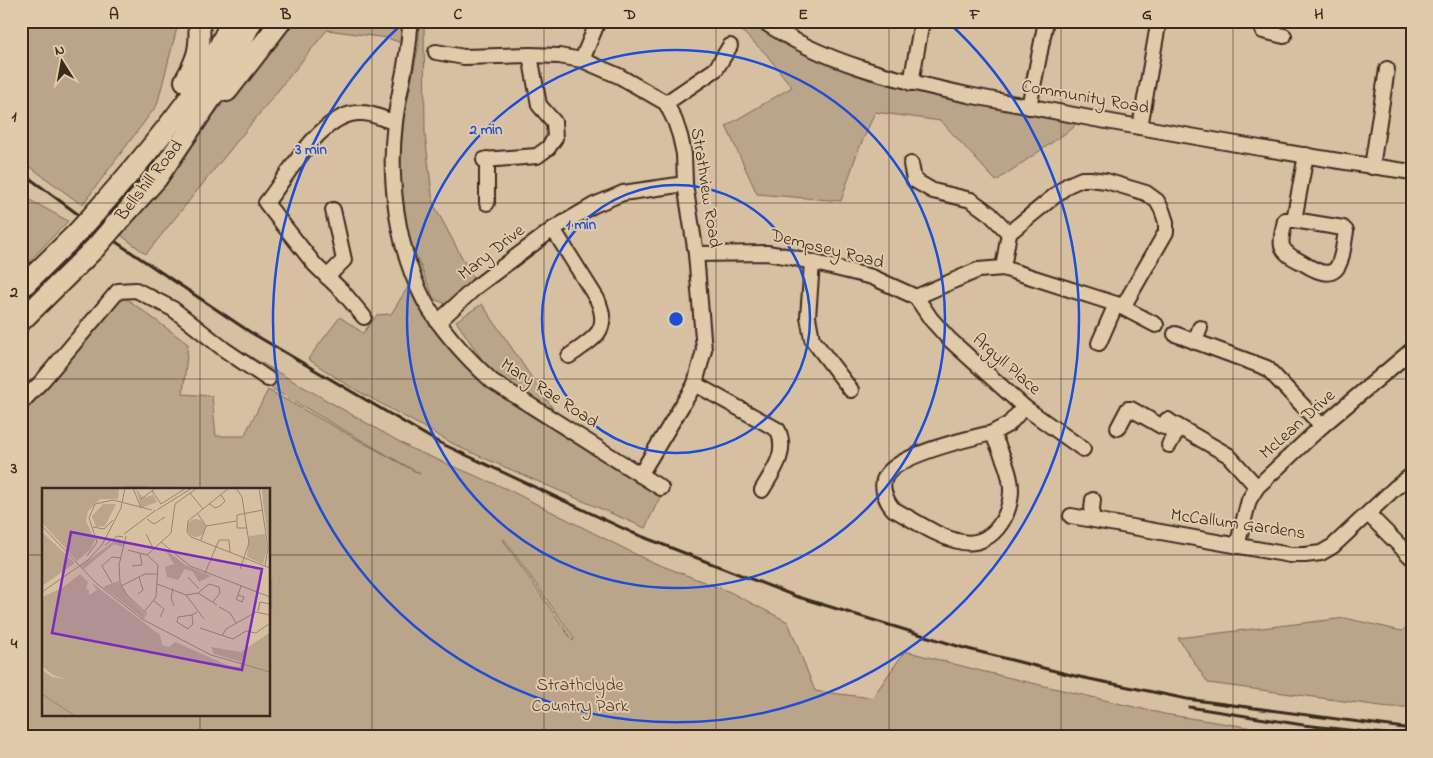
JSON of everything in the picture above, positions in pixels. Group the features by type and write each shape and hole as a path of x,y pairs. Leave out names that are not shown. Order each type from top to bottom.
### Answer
{"highway":[{"path":"148,152 196,61 200,39 199,21"},
{"name":"Bellshill Road","path":"21,288 77,233 148,152 186,103 220,46 232,21"},
{"name":"Bellshill Road","path":"21,321 95,248 157,178 214,94 252,21"},
{"path":"157,178 281,21"}],"street":[{"name":"Mary Rae Road","path":"410,21 407,55 395,122 394,175 399,228 411,267 424,299 438,322 492,381 661,488"},
{"path":"582,60 598,21"},
{"name":"Community Road","path":"763,21 783,27 823,53 911,83 1140,127 1372,167 1412,172"},
{"path":"911,83 922,21"},
{"path":"1029,107 1046,21"},
{"path":"1140,127 1158,25"},
{"path":"436,52 464,57 530,55 559,56 582,60 619,76 666,103 716,69 730,46"},
{"path":"487,203 485,160 537,156 548,148 555,138 554,122 538,105 530,55"},
{"path":"1372,167 1387,69"},
{"name":"Strathview Road","path":"640,475 695,384 704,350 696,254 685,184 684,154 680,136 666,103"},
{"path":"364,317 315,265 266,202 312,142 332,122 346,115 362,113 395,122"},
{"path":"1294,220 1306,156"},
{"path":"911,164 914,180 933,191 971,200 990,214 1009,233"},
{"path":"1003,268 1009,233 1068,185 1082,179 1106,180 1146,193 1157,201 1166,222 1166,232 1119,305 1099,343"},
{"name":"Mary Drive","path":"438,322 477,286 553,230 594,205 623,193 685,184"},
{"path":"328,277 344,260 333,210"},
{"path":"1285,220 1294,220 1344,228 1346,231 1341,264 1336,270 1326,274 1316,272 1286,252 1282,246 1285,220"},
{"path":"553,230 596,299 604,320 594,338 569,356"},
{"name":"Dempsey Road","path":"696,254 767,253 872,277 916,297"},
{"path":"812,263 808,317 812,339 851,390"},
{"path":"916,297 978,270 1003,268 1119,305 1156,325"},
{"path":"21,403 44,380 118,291 136,290 173,309 225,350 268,379"},
{"name":"Argyll Place","path":"916,297 931,319 949,339 1024,407 1083,449"},
{"path":"1195,342 1200,328"},
{"path":"1175,334 1267,368 1322,426"},
{"name":"McLean Drive","path":"1237,546 1249,500 1257,487 1322,426 1412,350"},
{"path":"695,384 778,430 782,446 781,457 762,490"},
{"path":"992,433 1007,467 1010,481 1010,501 1000,525 984,540 975,543 950,539 893,509 889,504 884,494 883,482 888,472 919,454 950,443 992,433 1009,424 1024,407"},
{"path":"1118,428 1128,410 1131,409 1160,426 1164,427 1172,422"},
{"path":"1169,445 1172,422"},
{"path":"1172,422 1228,455 1257,487"},
{"name":"McCallum Gardens","path":"1071,516 1237,546 1305,556 1321,553 1333,546 1412,474"},
{"path":"1091,520 1093,500"},
{"path":"1368,514 1412,558"}],"green space":[{"path":"21,21 177,21 178,24 157,105 82,205 21,160"},
{"path":"293,21 404,21 405,44 387,38 327,30 146,254 118,233 285,27"},
{"path":"419,21 424,21 425,134 433,203 477,286 451,306 434,299 409,238 399,173 404,118 419,43"},
{"path":"731,21 747,21 776,39 869,80 1077,119 1073,128 996,181 941,121 875,112 856,156 841,201 757,194 726,126 792,87 766,54"},
{"path":"21,195 68,221 21,270"},
{"path":"408,287 493,389 661,495 645,528 461,448 349,386 308,359 340,317 363,333 377,315 391,314"},
{"name":"Strathclyde Country Park","path":"123,296 188,344 183,394 212,396 216,436 244,436 268,390 420,474 271,388 223,341 412,449 507,489 647,560 730,592 788,622 815,691 872,698 905,651 1164,714 1311,737 21,737 21,408","holes":["504,539 574,638 573,641"]},
{"path":"482,304 557,415 487,367 456,321"},
{"path":"1345,618 1402,631 1412,622 1412,707 1389,707 1208,683 1178,638"}],"railway":[{"path":"21,172 110,238 250,332 436,441 633,533 795,596 964,648 1075,676 1187,699 1412,729"},
{"path":"1189,707 1303,725 1412,737"}]}
